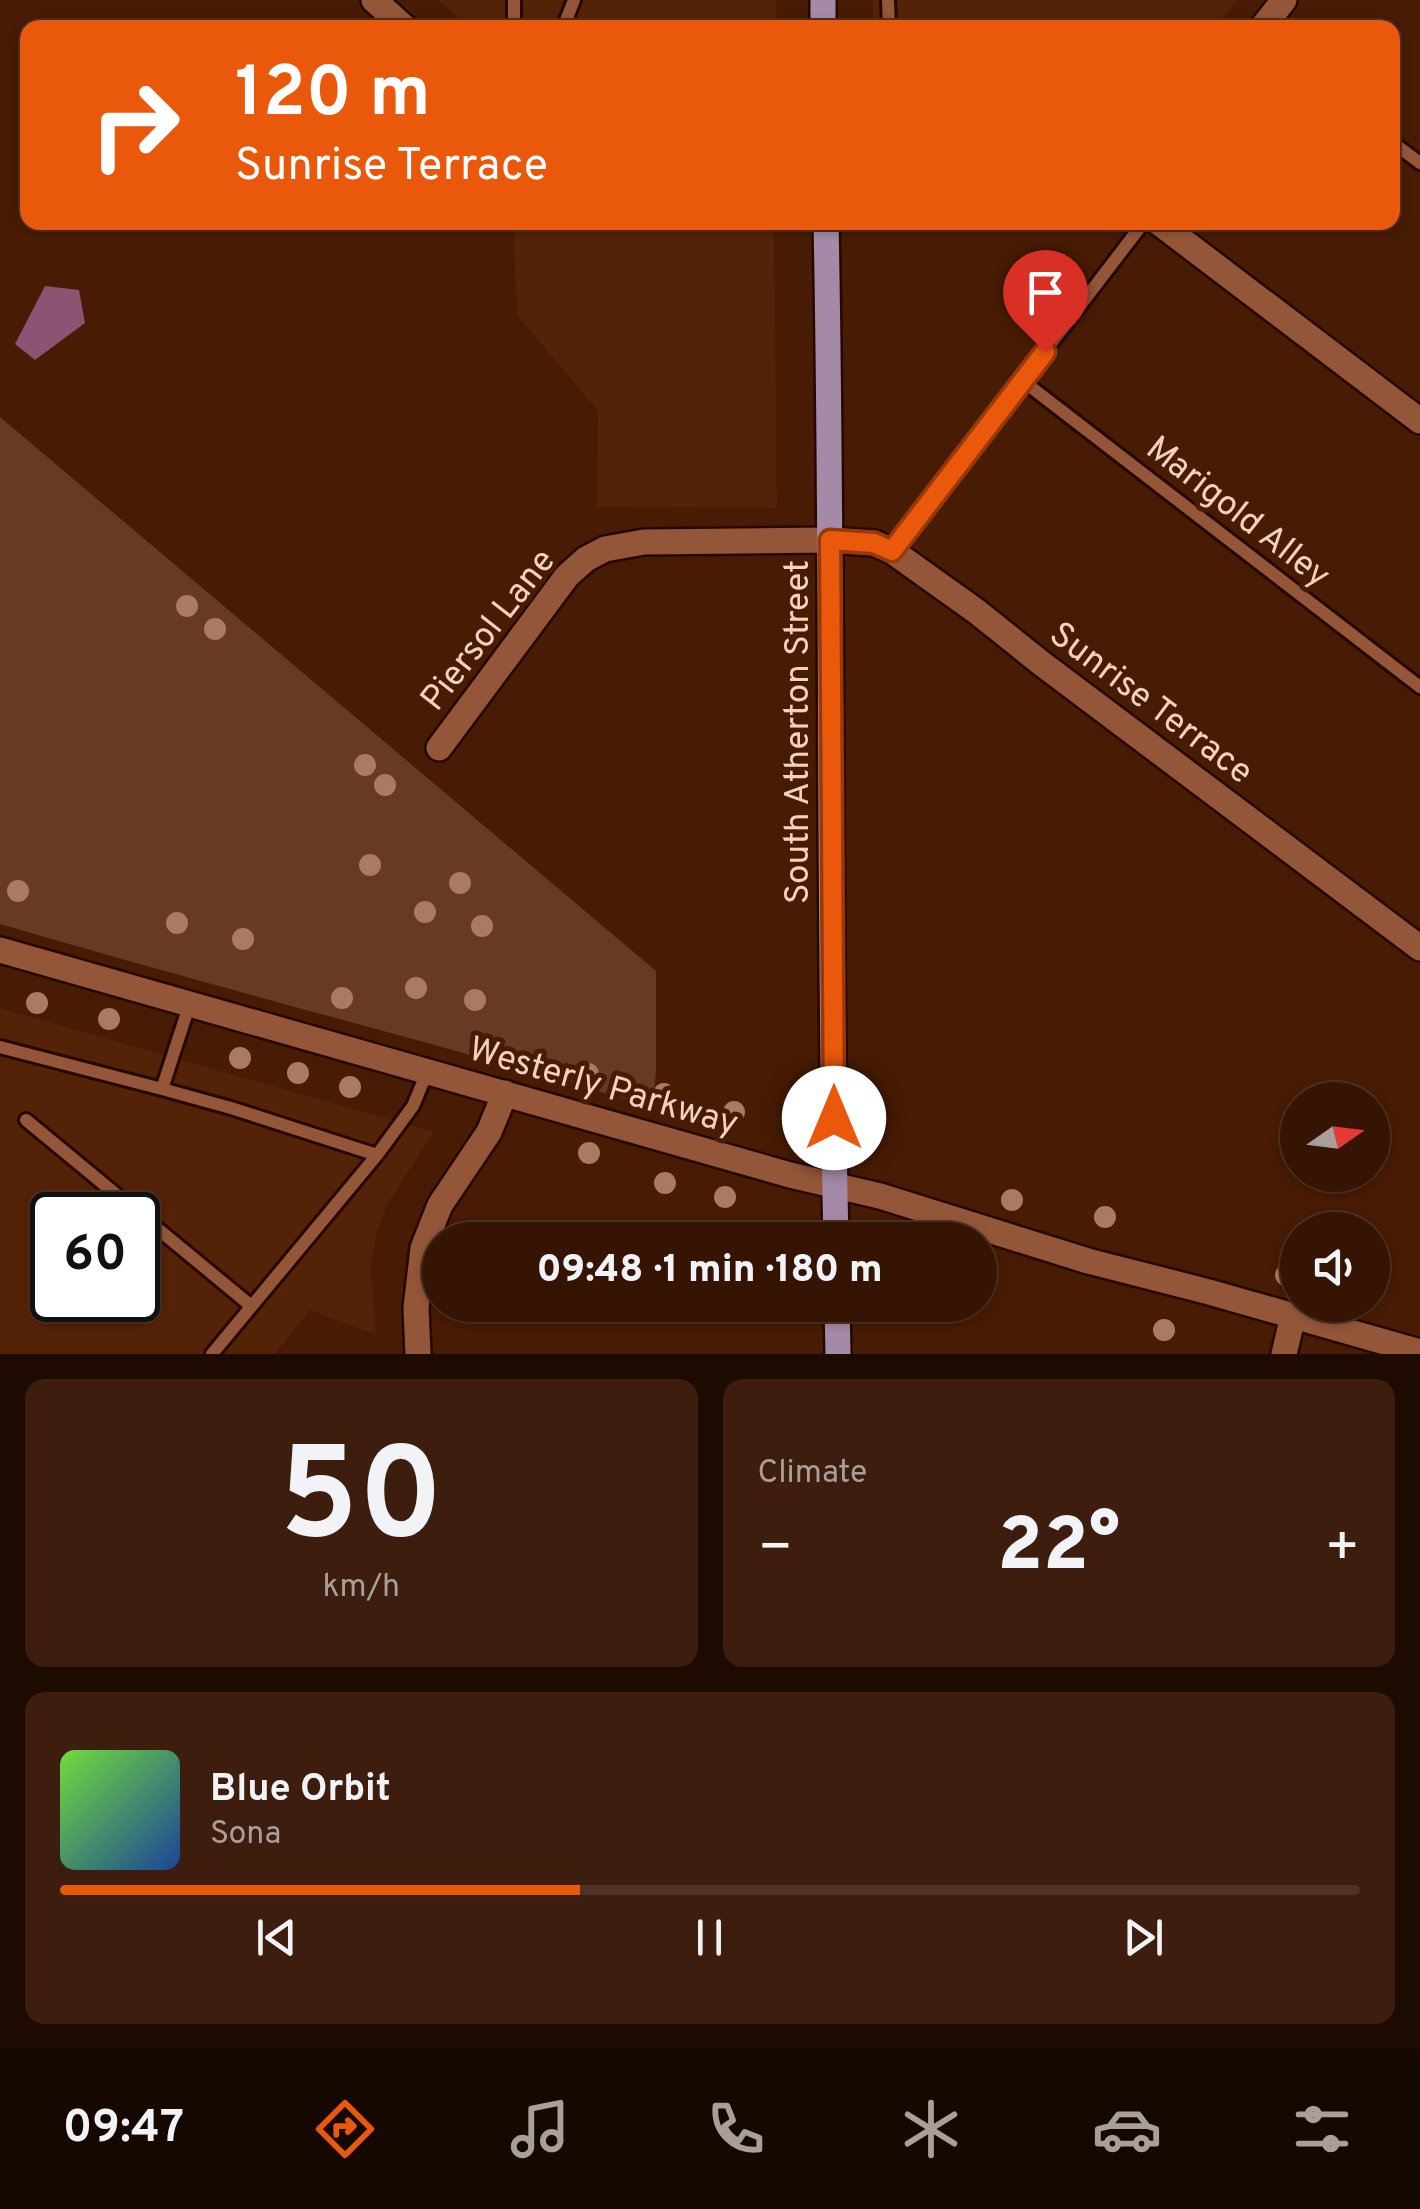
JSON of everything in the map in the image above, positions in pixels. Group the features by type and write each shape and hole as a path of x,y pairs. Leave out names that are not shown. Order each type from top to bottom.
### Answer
{"main road":[{"name":"South Atherton Street","path":"826,230 836,1222"},
{"path":"837,1322 838,1354"}],"street":[{"path":"374,0 396,20"},
{"path":"1268,20 1284,0"},
{"path":"1169,230 1420,421"},
{"name":"Sunrise Terrace","path":"830,540 874,543 892,551 976,610 1420,948"},
{"name":"Piersol Lane","path":"439,748 566,576 605,549 644,542 830,540"},
{"name":"Westerly Parkway","path":"0,950 880,1196 1088,1261 1280,1313"},
{"path":"418,1354 416,1308 423,1248 440,1205 489,1132 504,1093"},
{"path":"1284,1354 1291,1322"},
{"name":"Westerly Parkway","path":"1313,1322 1420,1352"}],"lane":[{"path":"892,551 1138,230"},
{"name":"Marigold Alley","path":"1023,381 1420,686"},
{"path":"162,1089 190,1004"},
{"path":"0,1048 231,1108 377,1156"},
{"path":"212,1354 377,1156 414,1106 428,1070"},
{"path":"26,1120 250,1305"}],"shaded area":[{"path":"438,0 776,0 777,20 460,20"},
{"path":"873,0 1236,0 1221,20 873,20"},
{"path":"513,230 774,230 777,508 597,507 598,411 517,315"},
{"path":"45,286 79,290 85,323 35,360 15,344"},
{"path":"0,417 656,971 653,1107 0,924"},
{"path":"0,1008 434,1132 388,1203 377,1230 371,1267 376,1335 310,1310 275,1354 0,1354"}],"route":[{"path":"834,1118 830,540 874,543 892,551 1045,352"}]}
